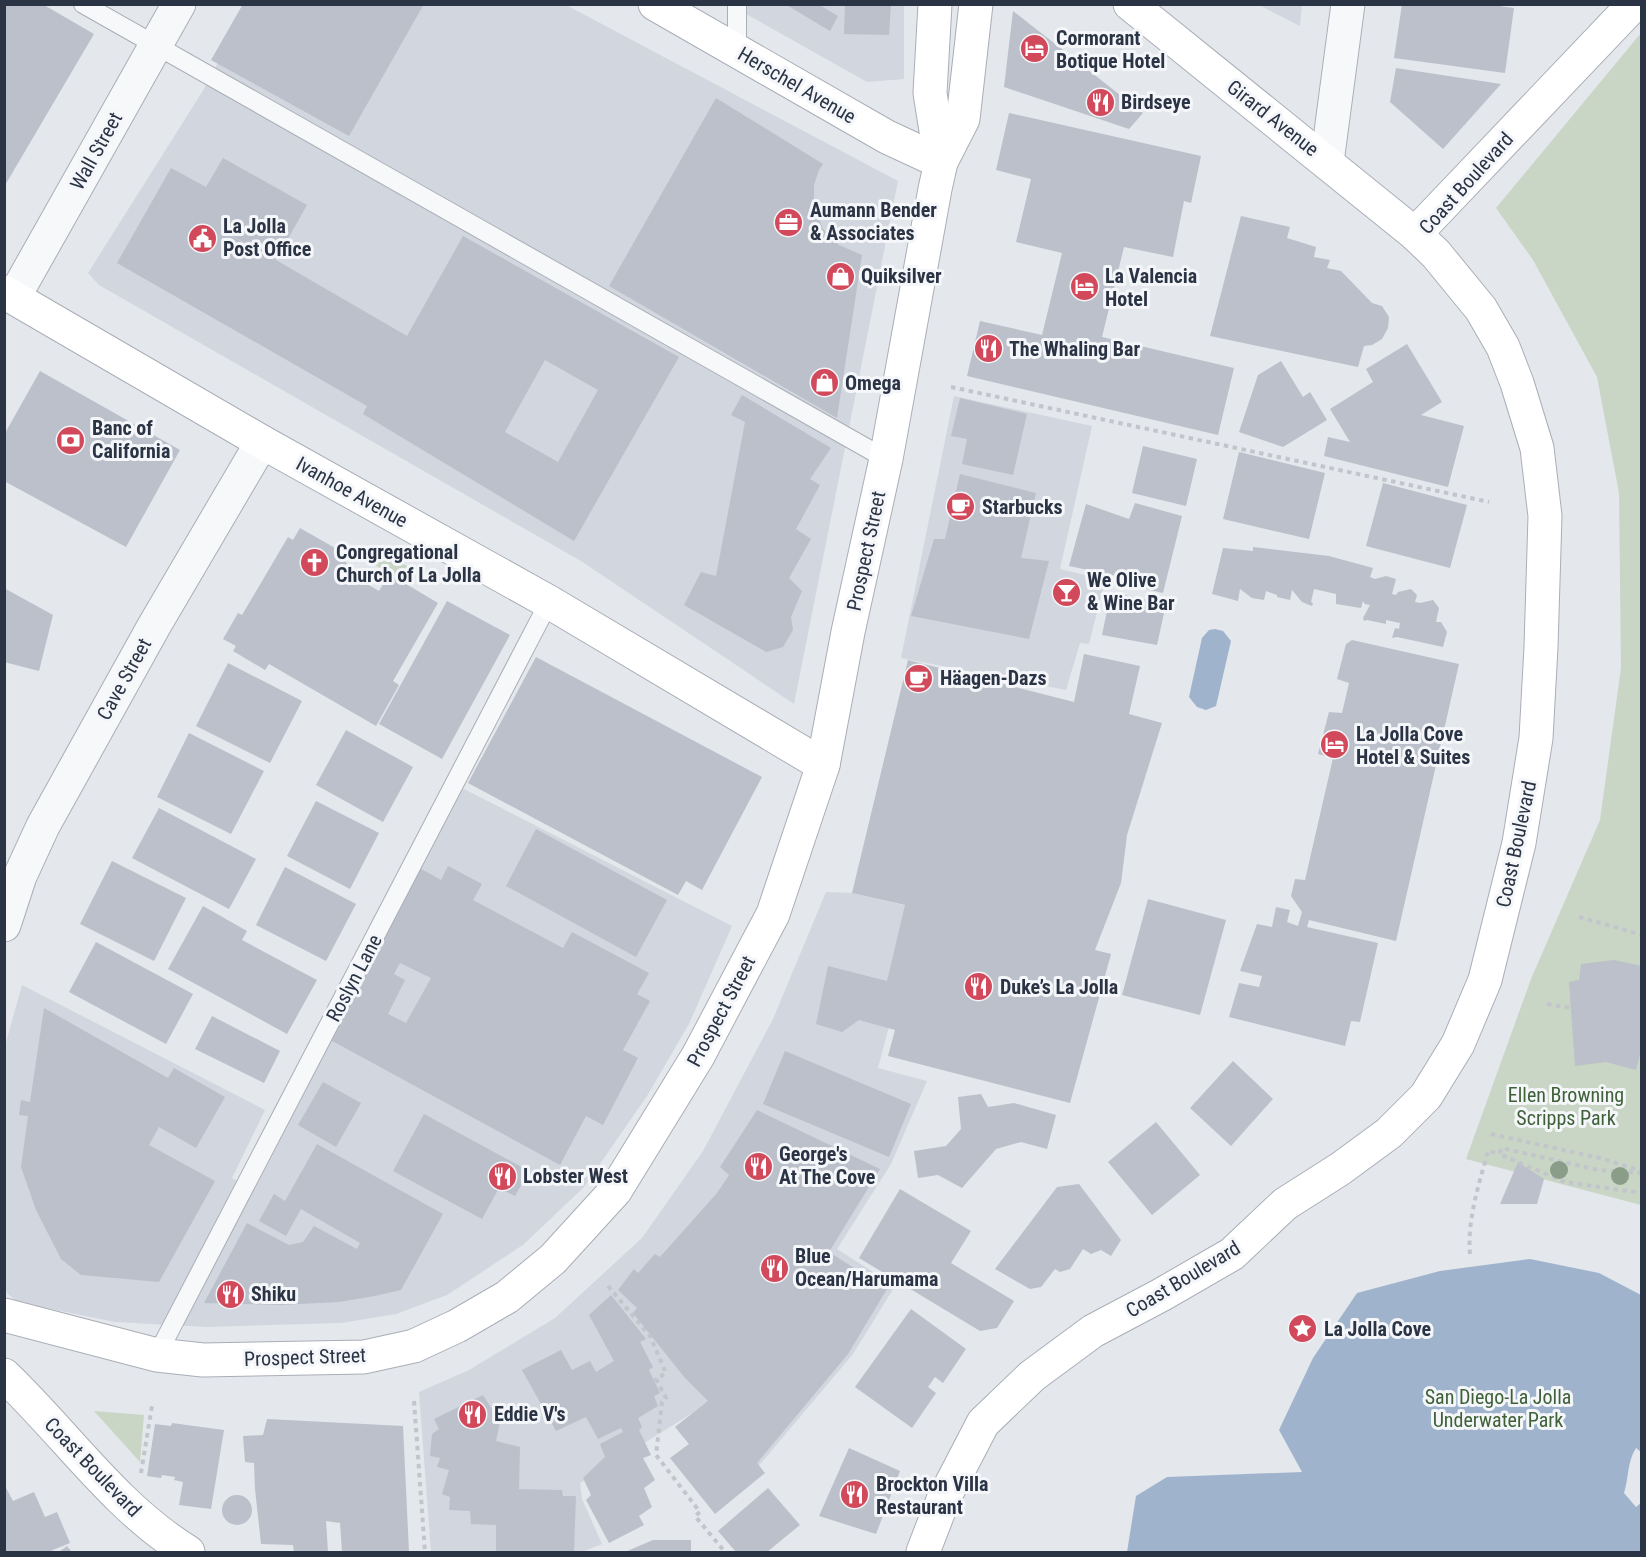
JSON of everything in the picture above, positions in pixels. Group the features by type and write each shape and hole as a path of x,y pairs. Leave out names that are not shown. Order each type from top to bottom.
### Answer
{"street":[{"name":"Wall Street","path":"9,294 179,4"},
{"name":"Herschel Avenue","path":"655,4 887,137 941,162"},
{"name":"Prospect Street","path":"935,4 930,93 941,162"},
{"name":"Prospect Street","path":"4,1315 157,1355 203,1360 364,1357 414,1346 457,1326 507,1298 553,1259 615,1191 698,1056 773,914 823,765 886,459 941,162 963,119 976,4"},
{"name":"Girard Avenue","path":"1130,4 1415,234"},
{"path":"1327,162 1348,4"},
{"name":"Coast Boulevard","path":"923,1552 943,1500 983,1423 1032,1376 1093,1331 1232,1254 1285,1204 1340,1169 1389,1133 1426,1096 1458,1044 1485,980 1519,843 1536,738 1545,516 1537,448 1517,382 1503,347 1482,309 1436,254 1415,234 1634,4"},
{"name":"Ivanhoe Avenue","path":"9,294 262,442 549,602 823,765"},
{"name":"Cave Street","path":"4,926 20,876 49,816 154,626 262,442"},
{"name":"Coast Boulevard","path":"4,1375 102,1481 161,1536 188,1552"}],"lane":[{"path":"83,4 886,459"},
{"path":"737,4 737,50"},
{"name":"Roslyn Lane","path":"157,1355 549,602"}],"path":[{"path":"951,387 1489,501"},
{"path":"1579,917 1641,934"},
{"path":"1547,1004 1570,1008"},
{"path":"1491,1134 1600,1158 1641,1172"},
{"path":"1499,1154 1502,1148 1598,1170 1641,1172"},
{"path":"1470,1254 1468,1241 1478,1186 1488,1151 1565,1182 1641,1193"},
{"path":"608,1286 650,1336 666,1373 656,1379 666,1398 662,1402 656,1455 700,1512 695,1516 725,1552"},
{"path":"414,1401 425,1552"},
{"path":"141,1475 152,1406"}],"shaded area":[{"path":"249,5 566,5 898,181 794,704 581,561 99,285 88,273 204,89"},
{"path":"730,5 904,5 904,79 867,82"},
{"path":"1259,5 1302,5 1300,26"},
{"path":"954,396 1092,426 1060,569 1105,580 1089,644 1080,643 1066,690 901,658"},
{"path":"464,789 732,926 689,1024 647,1096 584,1187 523,1245 447,1295 396,1314 341,1323 207,1327 115,1322 17,1302 7,1293 4,1281 5,1046 22,985 265,1110 232,1178 254,1190 324,1036 454,791"},
{"path":"826,892 852,893 1111,954 1088,1033 900,985 878,1068 927,1081 891,1164 837,1249 895,1286 853,1354 757,1468 702,1407 580,1483 582,1499 602,1544 582,1552 431,1552 419,1392 469,1370 555,1318 642,1238 703,1151 773,1019"}],"green space":[{"name":"Ellen Browning Scripps Park","path":"1641,33 1641,1205 1466,1159 1531,979 1600,820 1621,668 1619,493 1597,377 1533,260 1496,208"},
{"path":"371,545 417,572 409,585 363,558"},
{"path":"94,1411 144,1415 140,1462"}],"water":[{"path":"1209,630 1223,631 1231,641 1216,706 1206,710 1197,707 1189,697 1202,638"},
{"name":"San Diego-La Jolla Underwater Park","path":"1530,1259 1599,1273 1641,1295 1641,1452 1636,1448 1633,1453 1624,1493 1636,1507 1641,1503 1641,1552 1127,1552 1136,1496 1167,1477 1302,1472 1279,1430 1313,1358 1357,1293 1440,1271"}],"building":[{"path":"243,4 424,4 349,136 211,60"},
{"path":"785,4 818,4 838,16 830,31"},
{"path":"845,4 891,4 889,35 844,34"},
{"path":"1402,4 1484,4 1514,8 1505,73 1394,58"},
{"path":"4,5 44,5 94,34 4,187"},
{"name":"Cormorant Botique Hotel","path":"1013,11 1143,113 1129,129 1004,87"},
{"path":"1396,68 1501,84 1443,149 1390,102"},
{"path":"716,98 823,164 814,185 814,207 823,229 839,245 862,255 837,418 609,286"},
{"name":"La Valencia Hotel","path":"1009,113 1201,156 1191,203 1184,201 1173,257 1124,247 1102,337 1234,368 1218,435 967,376 980,321 1042,335 1062,253 1016,242 1031,179 996,170"},
{"path":"223,158 307,205 276,260 407,336 463,236 679,357 574,541 363,414 367,406 117,263 171,168 206,187","holes":["221,230 276,260 270,258","545,360 598,390 558,462 505,432"]},
{"path":"1241,216 1290,227 1287,238 1316,247 1314,257 1330,260 1327,268 1341,271 1372,303 1382,306 1389,317 1388,328 1382,339 1372,345 1364,346 1358,367 1210,336"},
{"path":"1407,344 1442,402 1421,415 1464,426 1448,487 1324,456 1328,437 1350,442 1330,409 1373,382 1366,369"},
{"path":"1281,361 1303,397 1310,392 1327,420 1283,447 1239,432 1258,375"},
{"path":"40,371 180,450 126,547 4,481 4,435"},
{"path":"742,395 831,448 810,479 820,485 796,529 811,539 789,578 802,591 791,617 793,630 783,647 766,652 684,605 701,572 716,576 745,422 731,415"},
{"path":"960,398 1027,414 1013,475 962,464 967,439 951,436"},
{"path":"1143,446 1197,459 1186,506 1132,493"},
{"path":"1239,452 1325,473 1309,539 1223,519"},
{"path":"960,474 1036,493 1021,558 1049,561 1029,639 911,616 934,539 945,539"},
{"path":"1383,483 1467,505 1450,568 1366,546"},
{"path":"1135,503 1182,516 1163,593 1116,582 1117,576 1069,566 1086,504 1129,519"},
{"path":"300,528 342,552 338,557 347,563 343,570 379,591 389,574 438,603 393,681 399,685 376,726 269,664 265,670 233,651 236,646 223,639 238,613 242,615 288,537 293,540"},
{"path":"1253,547 1329,556 1373,568 1370,577 1375,579 1386,576 1396,579 1392,594 1396,595 1398,592 1411,589 1417,595 1415,602 1433,600 1439,608 1436,622 1441,622 1447,632 1443,647 1397,637 1392,638 1395,628 1399,629 1400,623 1386,620 1386,624 1364,621 1363,618 1370,605 1363,601 1361,608 1336,604 1336,594 1314,589 1312,606 1302,602 1292,590 1290,600 1266,591 1264,600 1252,598 1240,589 1238,601 1212,594 1223,548 1253,551"},
{"path":"4,588 53,615 39,671 4,662"},
{"path":"1111,592 1166,604 1157,645 1102,635"},
{"path":"447,601 510,635 442,759 379,724"},
{"path":"1352,640 1459,664 1396,941 1309,920 1307,927 1378,943 1360,1022 1351,1021 1345,1046 1229,1017 1239,983 1259,987 1262,976 1240,971 1257,924 1272,927 1276,907 1290,910 1287,922 1298,926 1302,912 1291,896 1295,879 1305,880 1333,758 1318,754 1329,712 1342,713 1349,683 1337,679 1346,644"},
{"path":"1084,654 1140,666 1129,714 1162,723 1127,835 1121,883 1095,950 1111,954 1070,1103 888,1056 895,1030 859,1020 842,1032 816,1024 828,966 887,981 905,905 852,893 908,660 1074,702"},
{"path":"536,657 762,777 702,890 686,881 678,895 468,783"},
{"path":"228,663 302,701 270,763 196,726"},
{"path":"346,730 413,767 383,822 316,785"},
{"path":"189,733 264,771 231,834 157,797"},
{"path":"316,801 379,833 350,889 287,856"},
{"path":"159,808 256,859 229,909 132,858"},
{"path":"536,829 667,900 636,957 506,886"},
{"path":"112,861 186,898 154,961 80,924"},
{"path":"416,866 441,880 448,866 482,884 473,900 563,948 572,932 649,973 637,994 650,1001 623,1050 638,1058 603,1125 586,1116 560,1165 325,1037","holes":["400,963 431,978 406,1023 388,1014 405,980 394,974"]},
{"path":"285,867 356,904 326,961 256,925"},
{"path":"1148,899 1226,920 1200,1015 1122,995"},
{"path":"203,906 247,931 242,940 317,980 287,1034 168,969"},
{"path":"96,942 193,994 166,1044 69,992"},
{"path":"1614,960 1642,966 1642,1046 1636,1070 1606,1062 1575,1066 1569,982 1579,980 1581,964"},
{"path":"44,1008 168,1078 174,1068 225,1097 196,1148 159,1127 149,1145 215,1181 159,1282 81,1275 61,1259 36,1210 21,1167 28,1116 19,1115 21,1100 30,1102"},
{"path":"212,1016 280,1051 264,1083 195,1049"},
{"path":"785,1051 911,1104 889,1157 763,1104"},
{"path":"1233,1061 1273,1099 1231,1146 1190,1108"},
{"path":"323,1082 361,1103 336,1147 298,1125"},
{"path":"981,1094 988,1107 1014,1103 1056,1115 1047,1149 1021,1142 996,1149 962,1188 938,1175 918,1178 914,1151 946,1146 961,1129 958,1097"},
{"path":"757,1110 880,1169 829,1252 887,1289 848,1354 757,1463 765,1473 715,1514 670,1458 689,1444 675,1427 708,1401 685,1378 633,1313 637,1308 618,1290 634,1269 638,1273 655,1254 660,1257 717,1193 729,1175 720,1167"},
{"path":"424,1114 529,1171 515,1196 499,1188 482,1219 393,1171"},
{"path":"1156,1122 1200,1175 1152,1215 1108,1162"},
{"path":"317,1144 443,1214 401,1290 339,1302 280,1305 204,1303 247,1223 289,1245 303,1242 314,1226 357,1249 360,1243 301,1209 286,1236 259,1221 274,1194 285,1201"},
{"path":"1518,1162 1544,1179 1537,1204 1500,1204"},
{"path":"1079,1184 1121,1240 1111,1256 1101,1250 1091,1254 1083,1249 1070,1269 1060,1272 1055,1269 1041,1287 1030,1289 995,1269 1057,1187"},
{"path":"900,1189 971,1231 951,1263 1014,1301 997,1328 980,1331 859,1258"},
{"path":"611,1295 646,1339 640,1342 653,1367 649,1370 660,1393 654,1396 658,1406 638,1418 642,1427 639,1430 651,1455 643,1458 655,1480 644,1488 652,1507 639,1516 644,1525 609,1543 586,1500 591,1495 583,1478 605,1457 600,1444 623,1432 621,1428 598,1439 586,1417 556,1431 522,1370 561,1350 572,1370 590,1361 596,1372 614,1361 589,1315"},
{"path":"911,1309 966,1349 943,1383 935,1377 928,1387 936,1393 912,1428 855,1387"},
{"path":"483,1395 500,1422 496,1441 520,1447 519,1489 562,1490 563,1496 576,1496 574,1552 496,1552 496,1525 471,1524 470,1511 449,1510 450,1497 442,1494 449,1470 437,1467 440,1458 430,1456 432,1434 439,1429 434,1419"},
{"path":"267,1419 403,1426 409,1552 342,1552 340,1523 326,1521 328,1552 294,1552 293,1545 261,1544 254,1463 245,1462 243,1436 263,1435"},
{"path":"172,1423 224,1430 211,1509 179,1505 183,1482 174,1480 175,1477 147,1476 155,1424 171,1426"},
{"path":"849,1448 900,1471 876,1534 819,1516"},
{"path":"4,1484 13,1501 34,1492 45,1517 57,1512 70,1543 48,1552 4,1552"},
{"path":"768,1488 800,1525 767,1552 736,1552 718,1531"},
{"path":"237,1495 248,1499 252,1510 248,1521 237,1525 226,1521 222,1510 226,1499"},
{"path":"653,1540 691,1540 691,1552 625,1552"},
{"path":"67,1546 72,1552 59,1552"}],"place":[{"name":"Cormorant Botique Hotel","path":"1035,49"},
{"name":"Birdseye","path":"1100,102"},
{"name":"Aumann Bender & Associates","path":"789,222"},
{"name":"La Jolla Post Office","path":"202,238"},
{"name":"Quiksilver","path":"840,276"},
{"name":"La Valencia Hotel","path":"1084,287"},
{"name":"The Whaling Bar","path":"988,349"},
{"name":"Omega","path":"824,383"},
{"name":"Banc of California","path":"71,440"},
{"name":"Starbucks","path":"961,507"},
{"name":"Congregational Church of La Jolla","path":"315,563"},
{"name":"We Olive & Wine Bar","path":"1066,592"},
{"name":"Häagen-Dazs","path":"919,678"},
{"name":"La Jolla Cove Hotel & Suites","path":"1335,745"},
{"name":"Duke’s La Jolla","path":"979,987"},
{"name":"George's At The Cove","path":"758,1166"},
{"name":"Lobster West","path":"502,1176"},
{"name":"Blue Ocean/Harumama","path":"774,1268"},
{"name":"Shiku","path":"230,1294"},
{"name":"La Jolla Cove","path":"1303,1329"},
{"name":"Eddie V's","path":"473,1414"},
{"name":"Brockton Villa Restaurant","path":"855,1495"}]}
